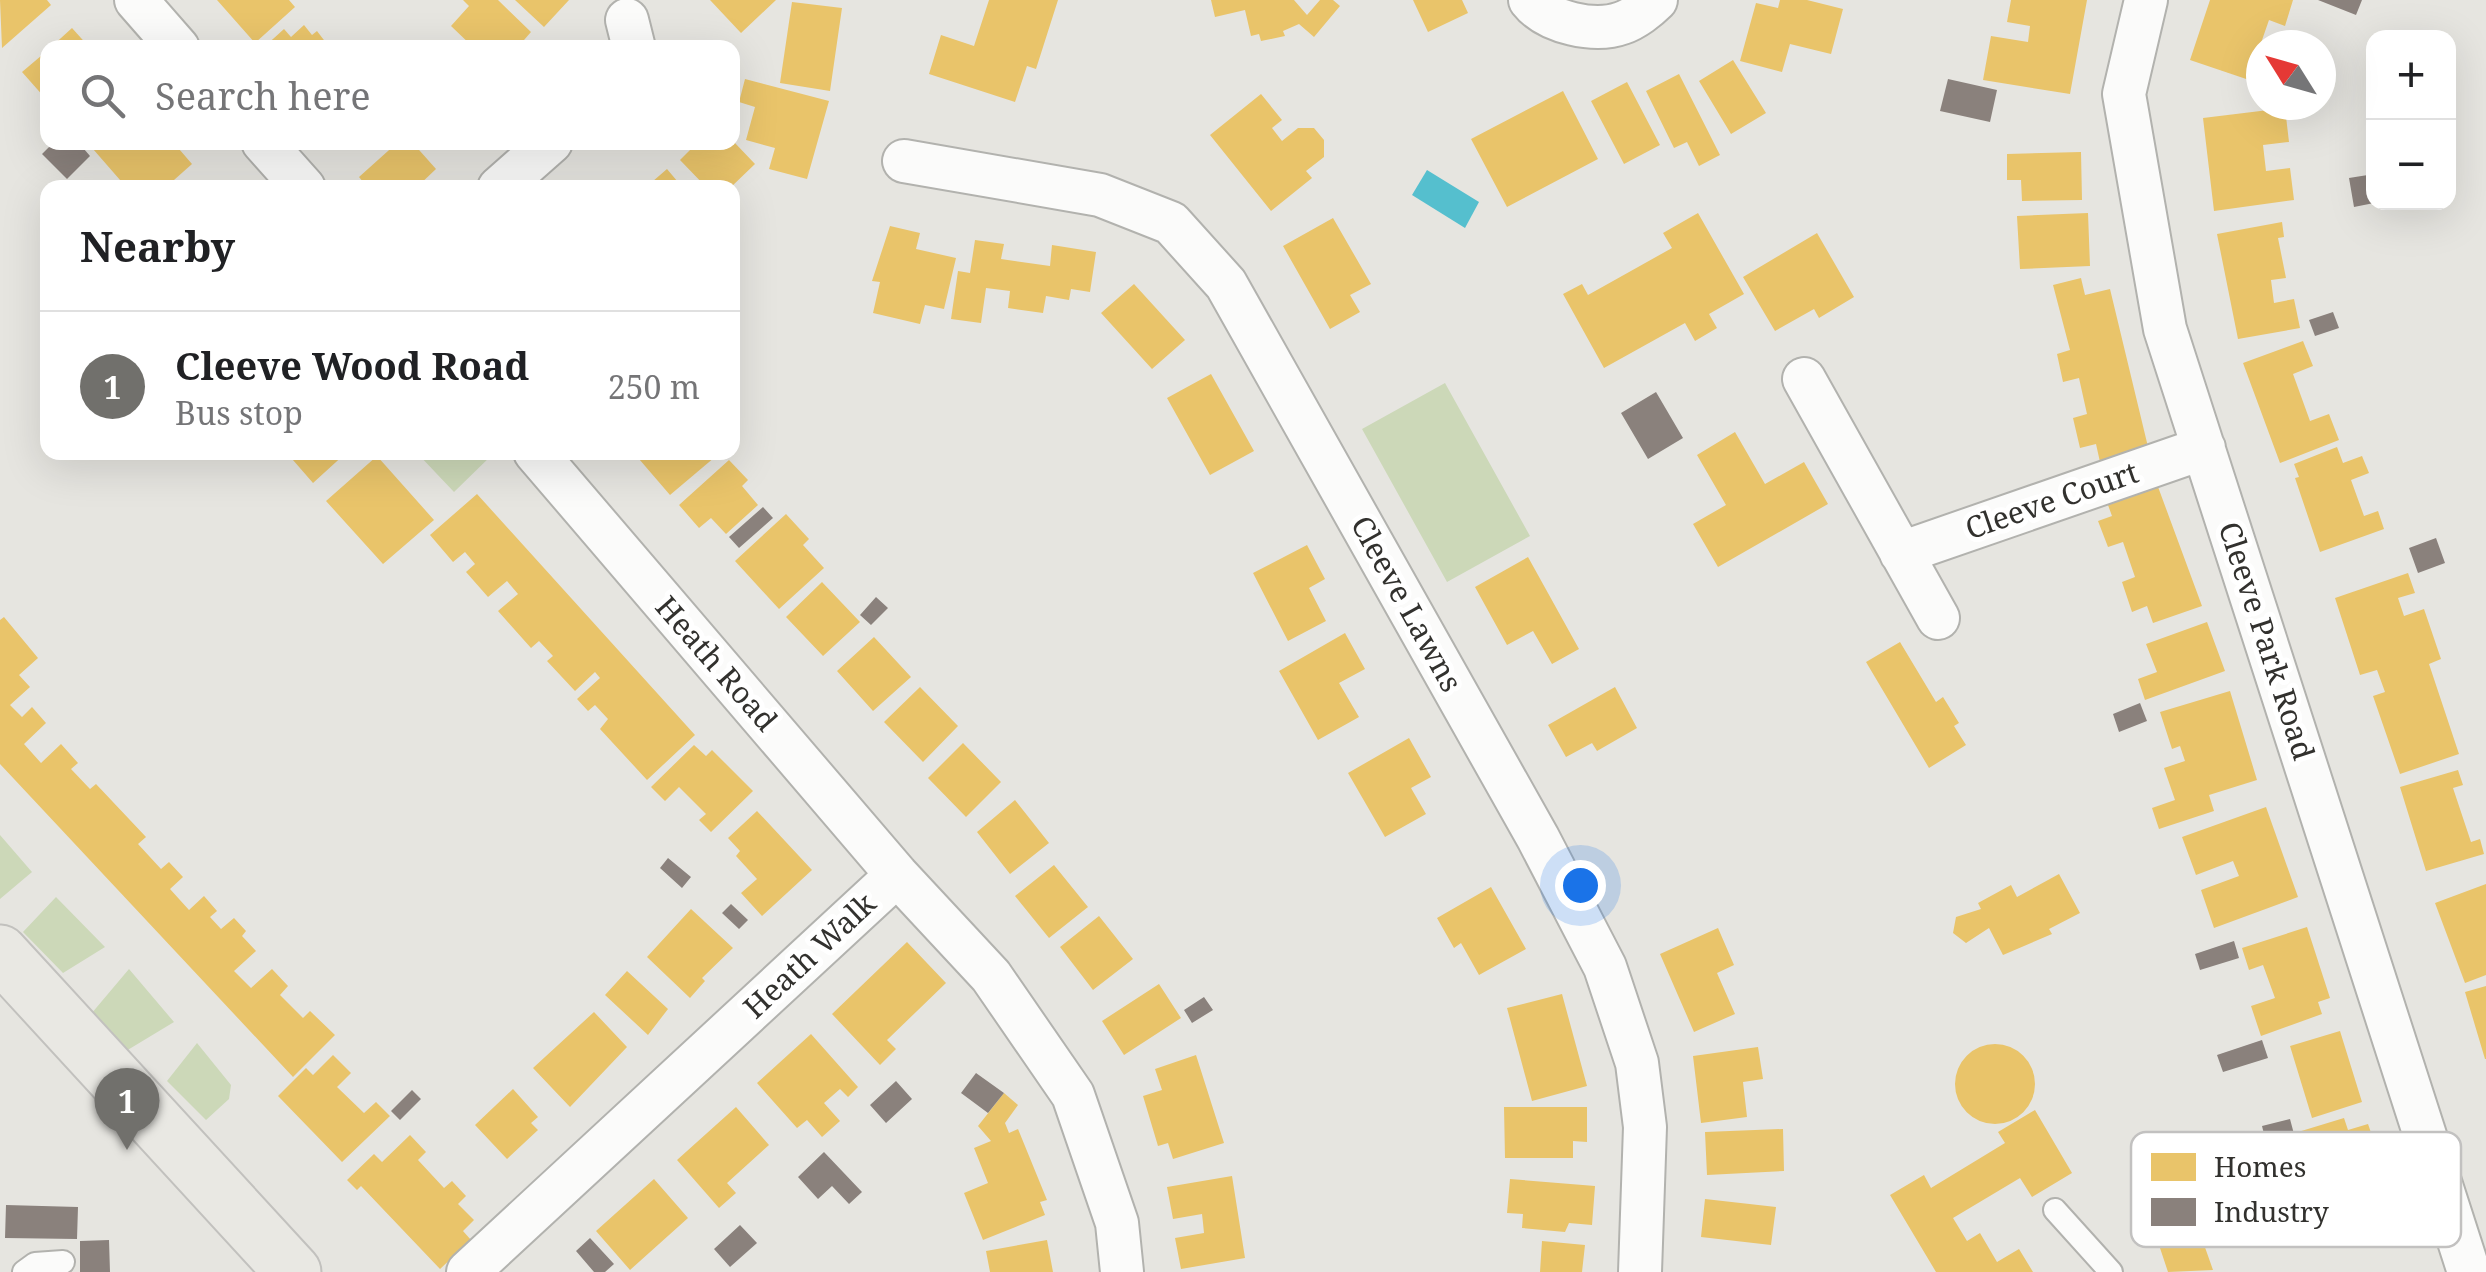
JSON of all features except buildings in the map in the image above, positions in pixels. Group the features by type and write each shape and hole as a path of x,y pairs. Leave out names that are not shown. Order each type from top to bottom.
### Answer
{"main road":[{"path":"0,953 293,1272"}],"street":[{"path":"136,0 171,40"},
{"path":"1530,0 1558,20 1590,26 1622,24 1656,0"},
{"name":"Cleeve Park Road","path":"2146,0 2124,94 2165,330 2424,1132"},
{"path":"271,150 297,180"},
{"path":"508,180 541,150"},
{"name":"Cleeve Lawns","path":"904,161 1100,196 1171,224 1226,284 1538,838 1605,966 1637,1063 1646,1127 1640,1272"},
{"path":"1804,379 1938,618"},
{"name":"Cleeve Court","path":"1901,553 2204,448"},
{"name":"Heath Road","path":"542,460 898,875"},
{"name":"Heath Walk","path":"468,1272 898,875 991,976 1073,1095 1116,1223 1122,1272"},
{"name":"Cleeve Park Road","path":"2461,1247 2469,1272"}],"lane":[{"path":"2055,1210 2111,1272"},
{"path":"24,1272 36,1264 64,1262"}],"green space":[{"path":"1445,383 1530,536 1447,582 1362,429"},
{"path":"424,460 486,460 454,492"},
{"path":"0,835 32,872 0,899"},
{"path":"56,897 105,947 63,973 23,932"},
{"path":"129,969 174,1022 126,1051 91,1014"},
{"path":"197,1043 231,1085 229,1099 206,1120 167,1081"}],"water":[{"path":"1427,170 1479,202 1465,228 1412,195"}],"place":[{"name":"Cleeve Wood Road","path":"127,1150"}]}
